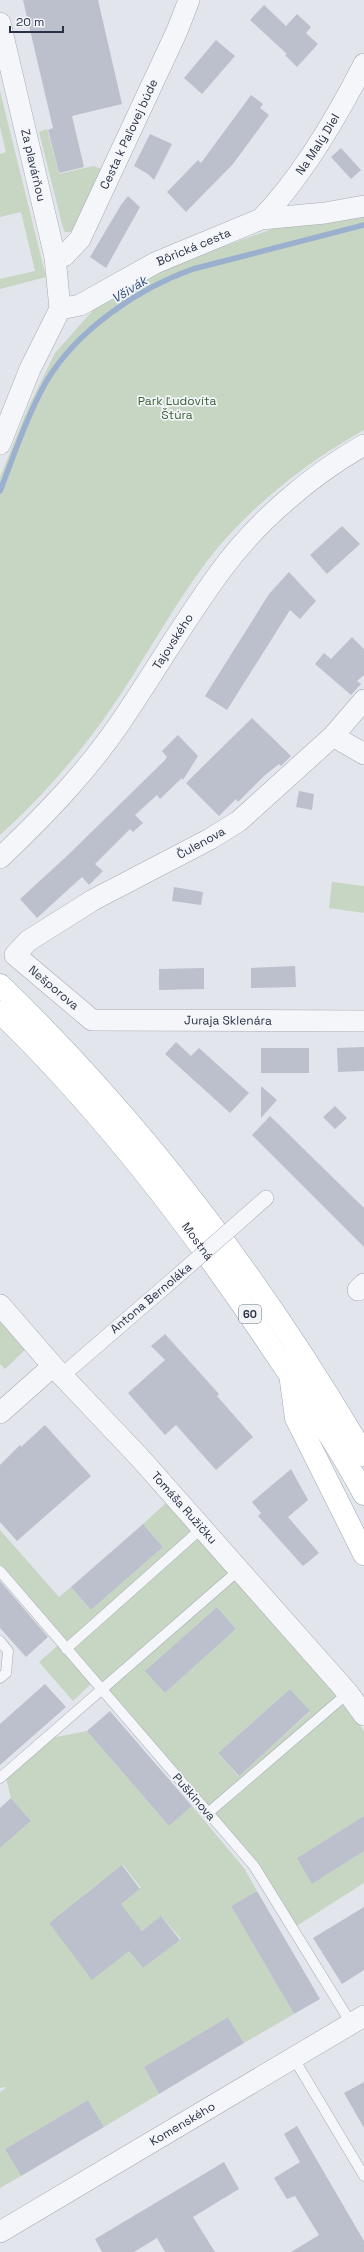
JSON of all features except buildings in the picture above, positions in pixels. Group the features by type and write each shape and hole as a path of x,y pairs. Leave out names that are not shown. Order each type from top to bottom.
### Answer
{"main road":[{"name":"Mostná","path":"0,985 73,1060 138,1132 187,1192 277,1316 364,1455"},
{"name":"Mostná","path":"0,1012 59,1074 122,1144 172,1206 220,1270 290,1374 364,1494"},
{"path":"290,1374 296,1418 364,1554"}],"street":[{"name":"Cesta k Paľovej búde","path":"55,258 64,256 80,238 177,31 189,0"},
{"name":"Za plavárňou","path":"0,23 55,258 60,309"},
{"name":"Na Malý Diel","path":"261,219 280,200 319,142 364,64"},
{"name":"Bôrická cesta","path":"60,309 80,305 156,263 261,219 325,213 364,206"},
{"path":"0,444 30,369 60,309"},
{"name":"Tajovského","path":"0,858 46,815 86,770 120,723 220,571 252,533 290,498 342,458 364,446"},
{"name":"Čulenova","path":"15,955 28,941 93,900 210,839 238,821 333,736 364,700"},
{"path":"333,736 364,754"},
{"name":"Nešporova","path":"15,955 92,1020"},
{"name":"Juraja Sklenára","path":"92,1020 364,1021"},
{"name":"Antona Bernoláka","path":"0,1413 175,1278 266,1198"},
{"name":"Tomáša Ružičku","path":"0,1305 62,1366 71,1383 348,1693 364,1715"},
{"name":"Komenského","path":"0,2232 293,2057 352,2015"}],"lane":[{"path":"66,1649 202,1528"},
{"path":"0,1778 239,1570"},
{"name":"Puškinova","path":"0,1571 254,1866 352,2015"},
{"path":"0,1641 8,1651 6,1672 0,1678"},
{"path":"208,1813 348,1693"},
{"path":"293,2057 364,2176"}],"green space":[{"path":"0,91 46,277 0,289 0,279 35,271 21,212 0,217 0,154 6,152 0,127"},
{"path":"47,129 59,174 93,166 102,169 78,227 70,232 65,232 63,228 39,132"},
{"name":"Park Ľudovíta Štúra","path":"364,212 364,430 320,457 299,472 241,522 223,541 194,579 121,694 96,730 71,762 44,792 0,835 0,477 28,408 55,353 94,309 164,268 275,228 350,217"},
{"path":"332,882 364,886 364,913 329,908"},
{"path":"0,1318 27,1348 5,1369 0,1364"},
{"path":"168,1501 335,1690 364,1731 364,1816 297,1858 313,1883 364,1851 364,1883 295,1927 254,1859 97,1678 73,1701 39,1662 65,1639 0,1564 0,1530 59,1597 71,1587 91,1610 163,1547 143,1524","holes":["217,1607 236,1629 165,1693 146,1671","290,1689 310,1712 238,1776 218,1753"]},
{"path":"87,1731 169,1826 192,1806 244,1868 257,1891 231,1906 294,2014 244,2043 228,2017 144,2067 159,2094 104,2127 88,2100 5,2149 21,2176 0,2188 0,2092 7,2087 0,2088 0,1848 31,1821 11,1798 5,1774 46,1739","holes":["123,1865 141,1888 121,1904 142,1931 163,1915 162,1917 181,1939 143,1968 133,1956 140,1951 94,1906 85,1894","69,1907 112,1964 93,1979 49,1923"]}],"waterway":[{"name":"Všivák","path":"0,491 27,422 46,382 74,345 110,314 151,288 172,277 193,269 364,225"}]}
